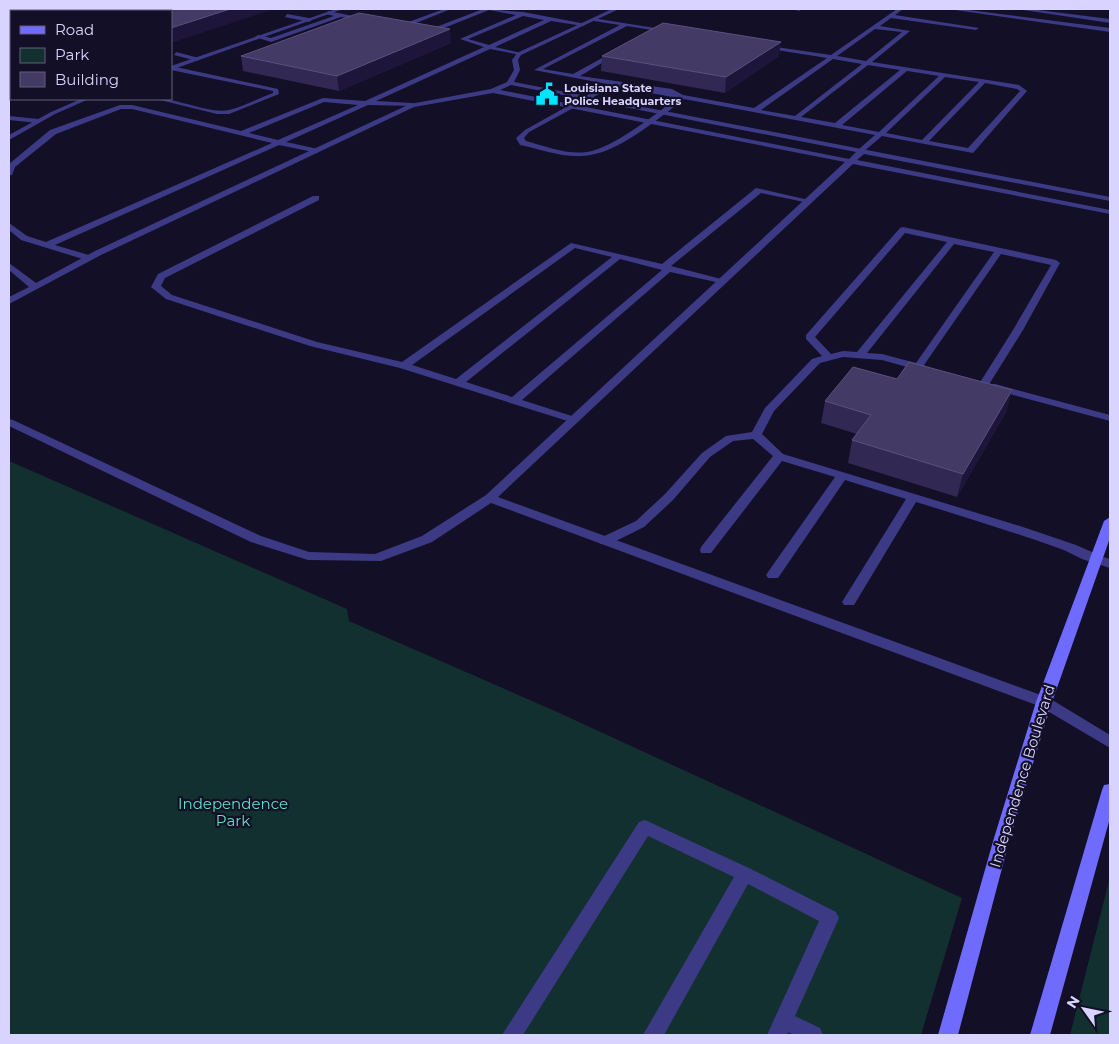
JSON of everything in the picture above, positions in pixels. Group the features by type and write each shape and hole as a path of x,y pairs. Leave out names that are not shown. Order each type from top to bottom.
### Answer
{"main road":[{"name":"Independence Boulevard","path":"948,1035 1002,838 1044,702 1103,562 1110,521"},
{"path":"1040,1035 1110,790"}],"street":[{"path":"404,26 448,9"},
{"path":"423,29 432,31 488,9 584,24"},
{"path":"520,54 489,48 464,40 540,9"},
{"path":"510,83 517,70 515,60 520,54 616,9"},
{"path":"755,111 900,9"},
{"path":"951,9 1110,30"},
{"path":"1020,9 1110,21"},
{"path":"1048,22 1061,9"},
{"path":"258,38 271,40 341,12"},
{"path":"172,68 328,13 341,12 368,20"},
{"path":"287,16 309,20"},
{"path":"890,16 976,28"},
{"path":"47,245 367,103 550,19"},
{"path":"594,19 679,32"},
{"path":"386,23 413,28"},
{"path":"626,24 537,70 613,84 625,83 672,90 682,97 970,151 1024,91 1019,87 755,44"},
{"path":"796,118 907,32 874,27"},
{"path":"651,34 660,29"},
{"path":"578,77 576,74 626,47"},
{"path":"176,54 197,59"},
{"path":"166,100 217,112 230,112 276,94 276,90 172,68"},
{"path":"836,126 905,69"},
{"path":"9,422 256,539 308,556 376,558 427,539 490,498 944,75"},
{"path":"924,142 984,82"},
{"path":"243,133 323,100 412,105 493,91 510,83 1110,198"},
{"path":"613,84 527,132 520,138 522,143 571,154 599,152 649,122 682,97"},
{"path":"493,91 1110,212"},
{"path":"9,137 53,112 83,100"},
{"path":"9,301 89,258 412,105"},
{"path":"9,173 12,166 53,132 120,107 132,107 315,151"},
{"path":"9,118 38,121"},
{"path":"514,401 666,268 759,190 809,200"},
{"path":"316,198 161,276 156,287 169,297 314,344 404,366 574,420"},
{"path":"9,226 24,238 89,258"},
{"path":"828,358 810,337 903,230 1056,263 1018,330 979,383 1110,418"},
{"path":"860,355 952,241"},
{"path":"404,366 574,245 722,282"},
{"path":"918,367 999,251"},
{"path":"458,383 619,256"},
{"path":"9,266 35,287"},
{"path":"756,435 769,410 816,361 843,354 860,355 882,357 937,372"},
{"path":"605,541 640,524 670,497 706,455 730,438 756,435 779,456 1062,545 1103,562"},
{"path":"706,550 779,456"},
{"path":"773,575 842,476"},
{"path":"490,498 1044,702 1110,742"},
{"path":"849,602 913,498"},
{"path":"512,1035 645,827 745,874 830,918 780,1028 813,1035"},
{"path":"653,1035 745,874"}],"green space":[{"name":"Independence Park","path":"9,461 347,609 349,621 555,711 962,898 921,1035 9,1035"},
{"path":"1110,877 1110,1035 1070,1035"}],"building":[{"path":"9,9 32,9 10,10 9,15"},
{"path":"230,9 172,28 172,10 126,10"},
{"path":"359,13 450,29 337,76 241,56"},
{"path":"663,23 781,42 726,77 602,56"},
{"path":"10,44 9,81 9,45"},
{"path":"909,362 1012,390 963,474 852,440 871,415 825,401 853,367 897,379"}],"place":[{"name":"Louisiana State Police Headquarters","path":"547,94"}]}
